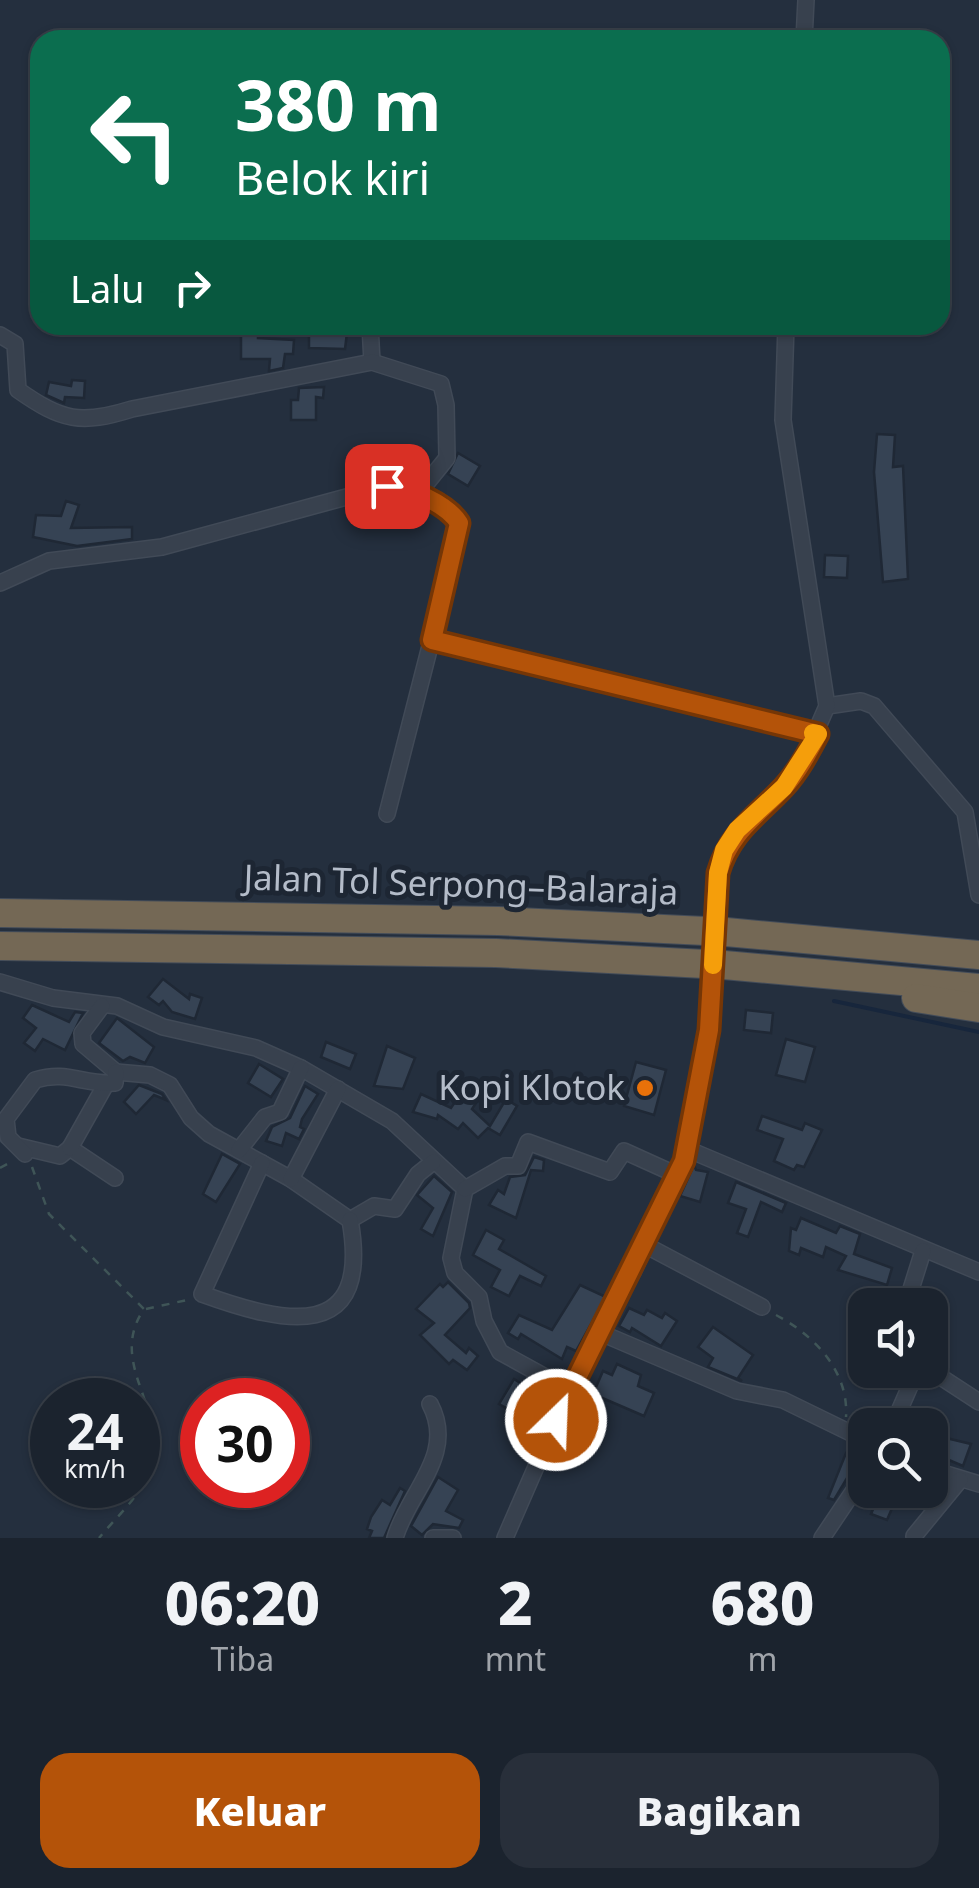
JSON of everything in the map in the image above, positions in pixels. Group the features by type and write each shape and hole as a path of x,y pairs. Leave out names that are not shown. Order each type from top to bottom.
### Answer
{"highway":[{"name":"Jalan Tol Serpong–Balaraja","path":"0,913 498,920 726,932 979,956"},
{"name":"Jalan Tol Serpong–Balaraja","path":"0,946 478,953 724,964 979,988"},
{"path":"724,964 979,1008"}],"street":[{"path":"804,30 806,0"},
{"path":"0,334 15,344 18,390 73,422 104,420 132,409 372,362 441,384 446,405 447,458 417,495"},
{"path":"371,335 372,362"},
{"path":"505,1538 569,1390 602,1333 687,1150 709,1030 718,873 737,830 784,787 818,734 827,706 783,420 786,335"},
{"path":"0,583 62,558 162,547 387,486 417,495 454,515 459,523 387,814"},
{"path":"432,640 818,734"},
{"path":"827,706 861,701 874,706 951,791 972,829 979,895"},
{"path":"0,982 102,1006 118,1006 163,1027 256,1048 301,1068 392,1121 465,1189"},
{"path":"102,1006 80,1040 111,1078"},
{"path":"239,1150 265,1117 280,1112 301,1068"},
{"path":"111,1078 70,1148 60,1156 21,1150 8,1136 6,1120 34,1080 66,1073 82,1082 111,1078 150,1075 170,1085 194,1122 291,1179 350,1220 356,1256 352,1288 328,1310 312,1318 292,1317 202,1294 262,1163"},
{"path":"291,1179 338,1090"},
{"path":"569,1390 500,1352 484,1321 478,1297 455,1273 451,1258 465,1189 505,1166 518,1166 528,1142 610,1172 624,1151 678,1175"},
{"path":"70,1148 115,1178"},
{"path":"687,1150 979,1272"},
{"path":"350,1220 374,1206 395,1210 418,1174 433,1162"},
{"path":"645,1245 762,1306"},
{"path":"911,1288 923,1250"},
{"path":"602,1333 736,1391 783,1400 846,1430"},
{"path":"948,1382 979,1402"},
{"path":"395,1538 433,1461 440,1426 430,1404"},
{"path":"948,1476 979,1486 979,1464"},
{"path":"914,1536 960,1480"},
{"path":"822,1538 848,1499"},
{"path":"433,1538 453,1538"}],"path":[{"path":"21,1150 49,1214 144,1309"},
{"path":"99,1538 147,1478 154,1460 153,1433 129,1345 133,1326 144,1309 202,1294"},
{"path":"762,1306 799,1328 836,1368 847,1402 846,1430"}],"building":[{"path":"241,335 294,340 293,354 285,354 283,368 269,371 270,359 241,359"},
{"path":"309,335 347,335 345,349 309,348"},
{"path":"72,380 85,381 84,398 65,397 64,403 46,395 49,382 71,386"},
{"path":"324,387 323,398 316,397 316,420 291,420 291,400 298,400 299,388"},
{"path":"877,434 895,435 893,467 903,466 908,579 883,582 874,472"},
{"path":"458,453 480,466 468,486 448,474"},
{"path":"66,501 79,505 71,528 132,527 132,539 77,546 33,537 36,515 61,516"},
{"path":"825,555 848,556 847,578 824,577"},
{"path":"163,979 189,999 190,994 202,998 195,1019 172,1012 163,1001 159,1005 148,997"},
{"path":"32,1005 69,1022 75,1012 83,1013 65,1050 43,1039 35,1051 24,1043 36,1028 23,1018"},
{"path":"746,1010 773,1013 771,1033 744,1030"},
{"path":"117,1018 154,1047 145,1063 130,1057 123,1061 99,1043"},
{"path":"786,1039 815,1047 805,1082 776,1075"},
{"path":"326,1042 356,1054 350,1069 321,1057"},
{"path":"387,1046 415,1058 403,1089 374,1086"},
{"name":"Kopi Klotok","path":"636,1062 666,1070 654,1115 624,1106"},
{"path":"259,1064 283,1079 271,1097 248,1083"},
{"path":"139,1085 162,1094 166,1100 154,1095 136,1114 124,1102"},
{"path":"305,1086 318,1094 302,1119 300,1127 304,1129 299,1139 286,1133 282,1146 266,1141 272,1127 290,1118"},
{"path":"463,1090 478,1100 472,1109 490,1126 506,1099 517,1106 500,1135 488,1128 478,1138 463,1123 458,1129 438,1115 437,1119 413,1112 421,1094 451,1108"},
{"path":"762,1116 802,1130 805,1123 822,1130 804,1167 797,1165 794,1170 774,1161 783,1139 757,1130"},
{"path":"222,1154 240,1164 216,1202 203,1194"},
{"path":"534,1157 544,1160 543,1171 531,1170 516,1218 489,1205 498,1190 504,1194 510,1177 525,1175"},
{"path":"694,1165 696,1170 708,1172 700,1202 680,1196"},
{"path":"434,1176 452,1192 433,1236 421,1229 433,1208 417,1195"},
{"path":"736,1182 786,1203 782,1212 761,1202 748,1237 737,1233 746,1209 728,1203"},
{"path":"801,1218 836,1233 840,1226 860,1234 854,1254 892,1268 887,1285 838,1270 846,1256 826,1247 823,1257 801,1248 799,1255 789,1251 791,1228 796,1230"},
{"path":"486,1230 504,1240 499,1249 546,1276 541,1286 520,1276 509,1296 491,1287 500,1270 473,1255"},
{"path":"448,1282 469,1303 470,1308 445,1335 466,1353 469,1348 478,1356 467,1370 453,1360 449,1364 420,1335 434,1323 416,1309 440,1284 443,1287"},
{"path":"580,1285 606,1297 576,1351 567,1347 562,1359 521,1334 518,1339 508,1333 519,1315 552,1330"},
{"path":"629,1308 644,1315 647,1310 662,1318 665,1313 677,1321 661,1346 632,1328 630,1332 619,1326"},
{"path":"713,1327 753,1355 738,1378 742,1381 708,1367 713,1358 698,1347"},
{"path":"617,1364 641,1375 638,1386 654,1393 644,1416 593,1394 603,1371 612,1375"},
{"path":"514,1379 545,1399 526,1419 499,1404"},
{"path":"948,1438 971,1444 963,1466 948,1460"},
{"path":"848,1454 848,1476 834,1500 828,1498"},
{"path":"438,1477 458,1490 446,1511 463,1520 459,1528 433,1524 422,1535 411,1526"},
{"path":"400,1488 405,1491 384,1538 369,1538 371,1517 382,1500 390,1505"},
{"path":"874,1508 892,1508 887,1520 871,1514"}],"waterway":[{"path":"834,1001 979,1032"}],"slow traffic":[{"path":"713,965 718,873 724,850 737,830 784,787 800,766 818,734 813,733"}],"place":[{"name":"Kopi Klotok","path":"645,1088"}],"route":[{"path":"387,486 408,490 454,515 459,523 432,640 818,734 784,787 737,830 724,850 718,873 709,1030 684,1161 633,1272 576,1375 556,1420"}]}
